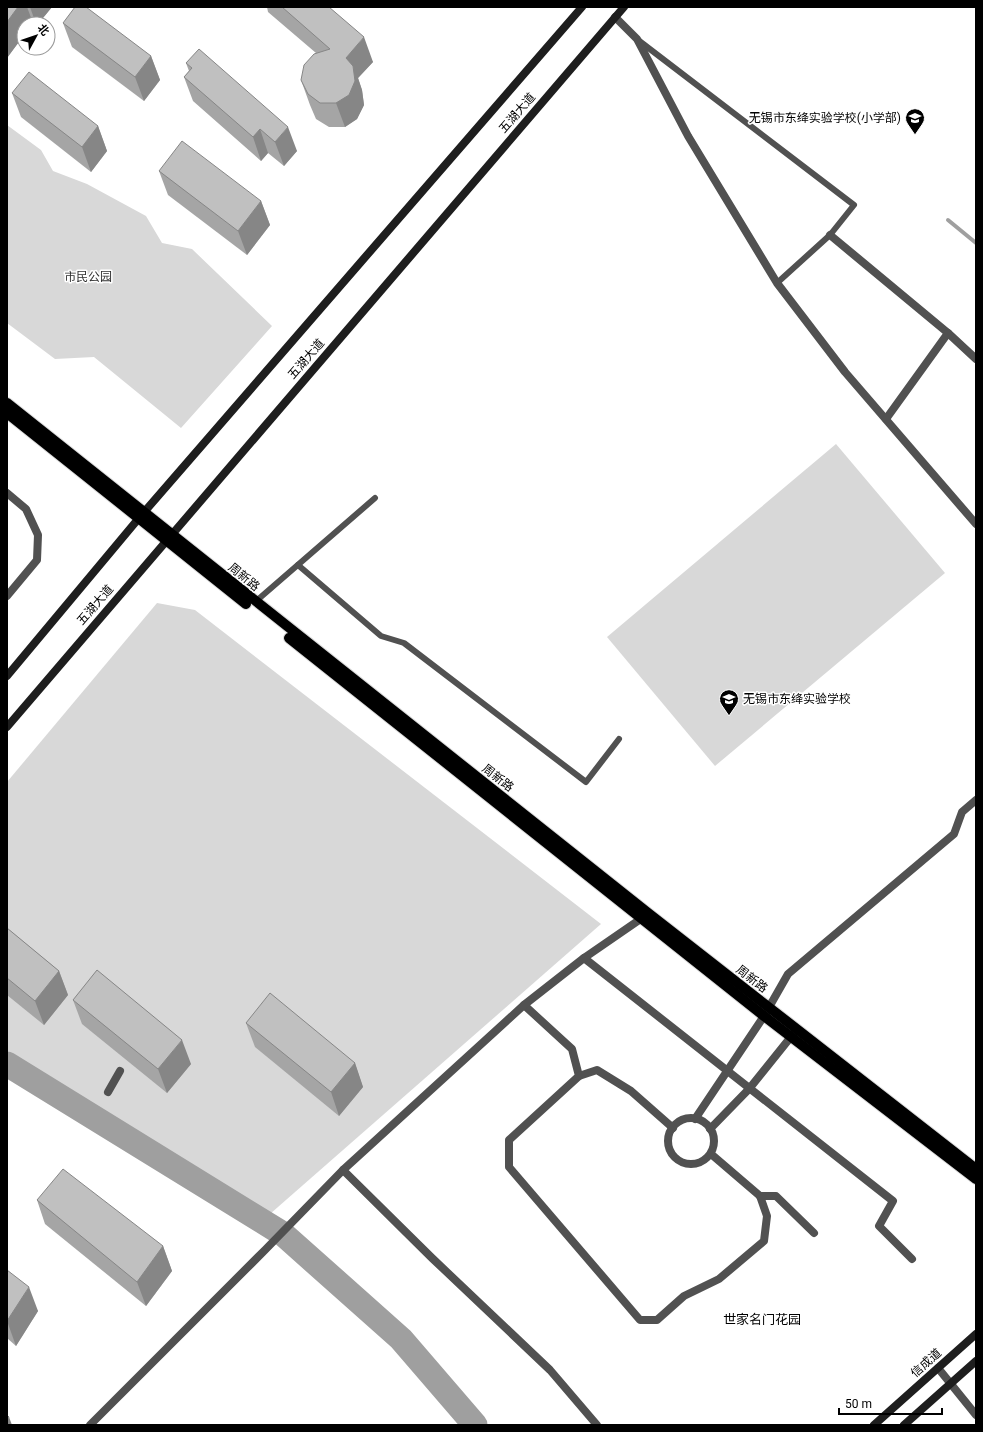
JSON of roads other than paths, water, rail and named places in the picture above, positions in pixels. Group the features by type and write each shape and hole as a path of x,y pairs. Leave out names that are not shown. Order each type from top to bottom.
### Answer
{"main road":[{"name":"五湖大道","path":"7,676 142,515 582,7"},
{"name":"五湖大道","path":"7,728 624,7"},
{"name":"周新路","path":"7,403 169,538 976,1179"},
{"name":"周新路","path":"7,413 142,515"},
{"name":"周新路","path":"169,538 255,602 645,916"},
{"name":"周新路","path":"794,1034 976,1169"},
{"name":"信成道","path":"874,1425 976,1334"},
{"path":"904,1425 949,1384 976,1362"}],"street":[{"path":"615,17 637,39 688,136 778,282 845,372 976,524"},
{"path":"830,235 948,333 976,360"},
{"path":"886,419 948,333"},
{"path":"7,493 26,509 38,535 37,560 7,596"},
{"path":"695,1119 766,1012 788,974 954,834 962,812 976,800"},
{"path":"90,1425 343,1170 524,1005 584,958 645,916"},
{"path":"584,958 893,1202 879,1226 912,1259"},
{"path":"524,1005 572,1049 579,1076"},
{"path":"710,1129 750,1089 794,1034"},
{"path":"673,1128 631,1091 597,1070 579,1076 509,1140 509,1167 640,1320 657,1320 684,1296 719,1279 764,1241 767,1216 760,1196 711,1154"},
{"path":"108,1092 120,1071"},
{"path":"695,1119 706,1124 710,1129 714,1141 711,1154 706,1159 694,1164 681,1162 676,1158 669,1147 669,1140 673,1128 682,1120 695,1119"},
{"path":"343,1170 432,1258 550,1370 597,1425"},
{"path":"760,1196 776,1196 814,1233"},
{"path":"938,1368 949,1384 976,1415"}],"lane":[{"path":"637,39 854,204 830,235 778,282"},
{"path":"255,602 375,498"},
{"path":"298,565 381,636 404,642 586,782 619,739"}],"waterway":[{"path":"948,220 976,243"},
{"path":"7,1064 283,1234 401,1339 475,1425"}],"place":[{"name":"无锡市东绛实验学校(小学部)","path":"915,135"},
{"name":"无锡市东绛实验学校","path":"729,716"}],"district":[{"name":"世家名门花园","path":"762,1319"}],"park label":[{"name":"市民公园","path":"88,277"}]}
